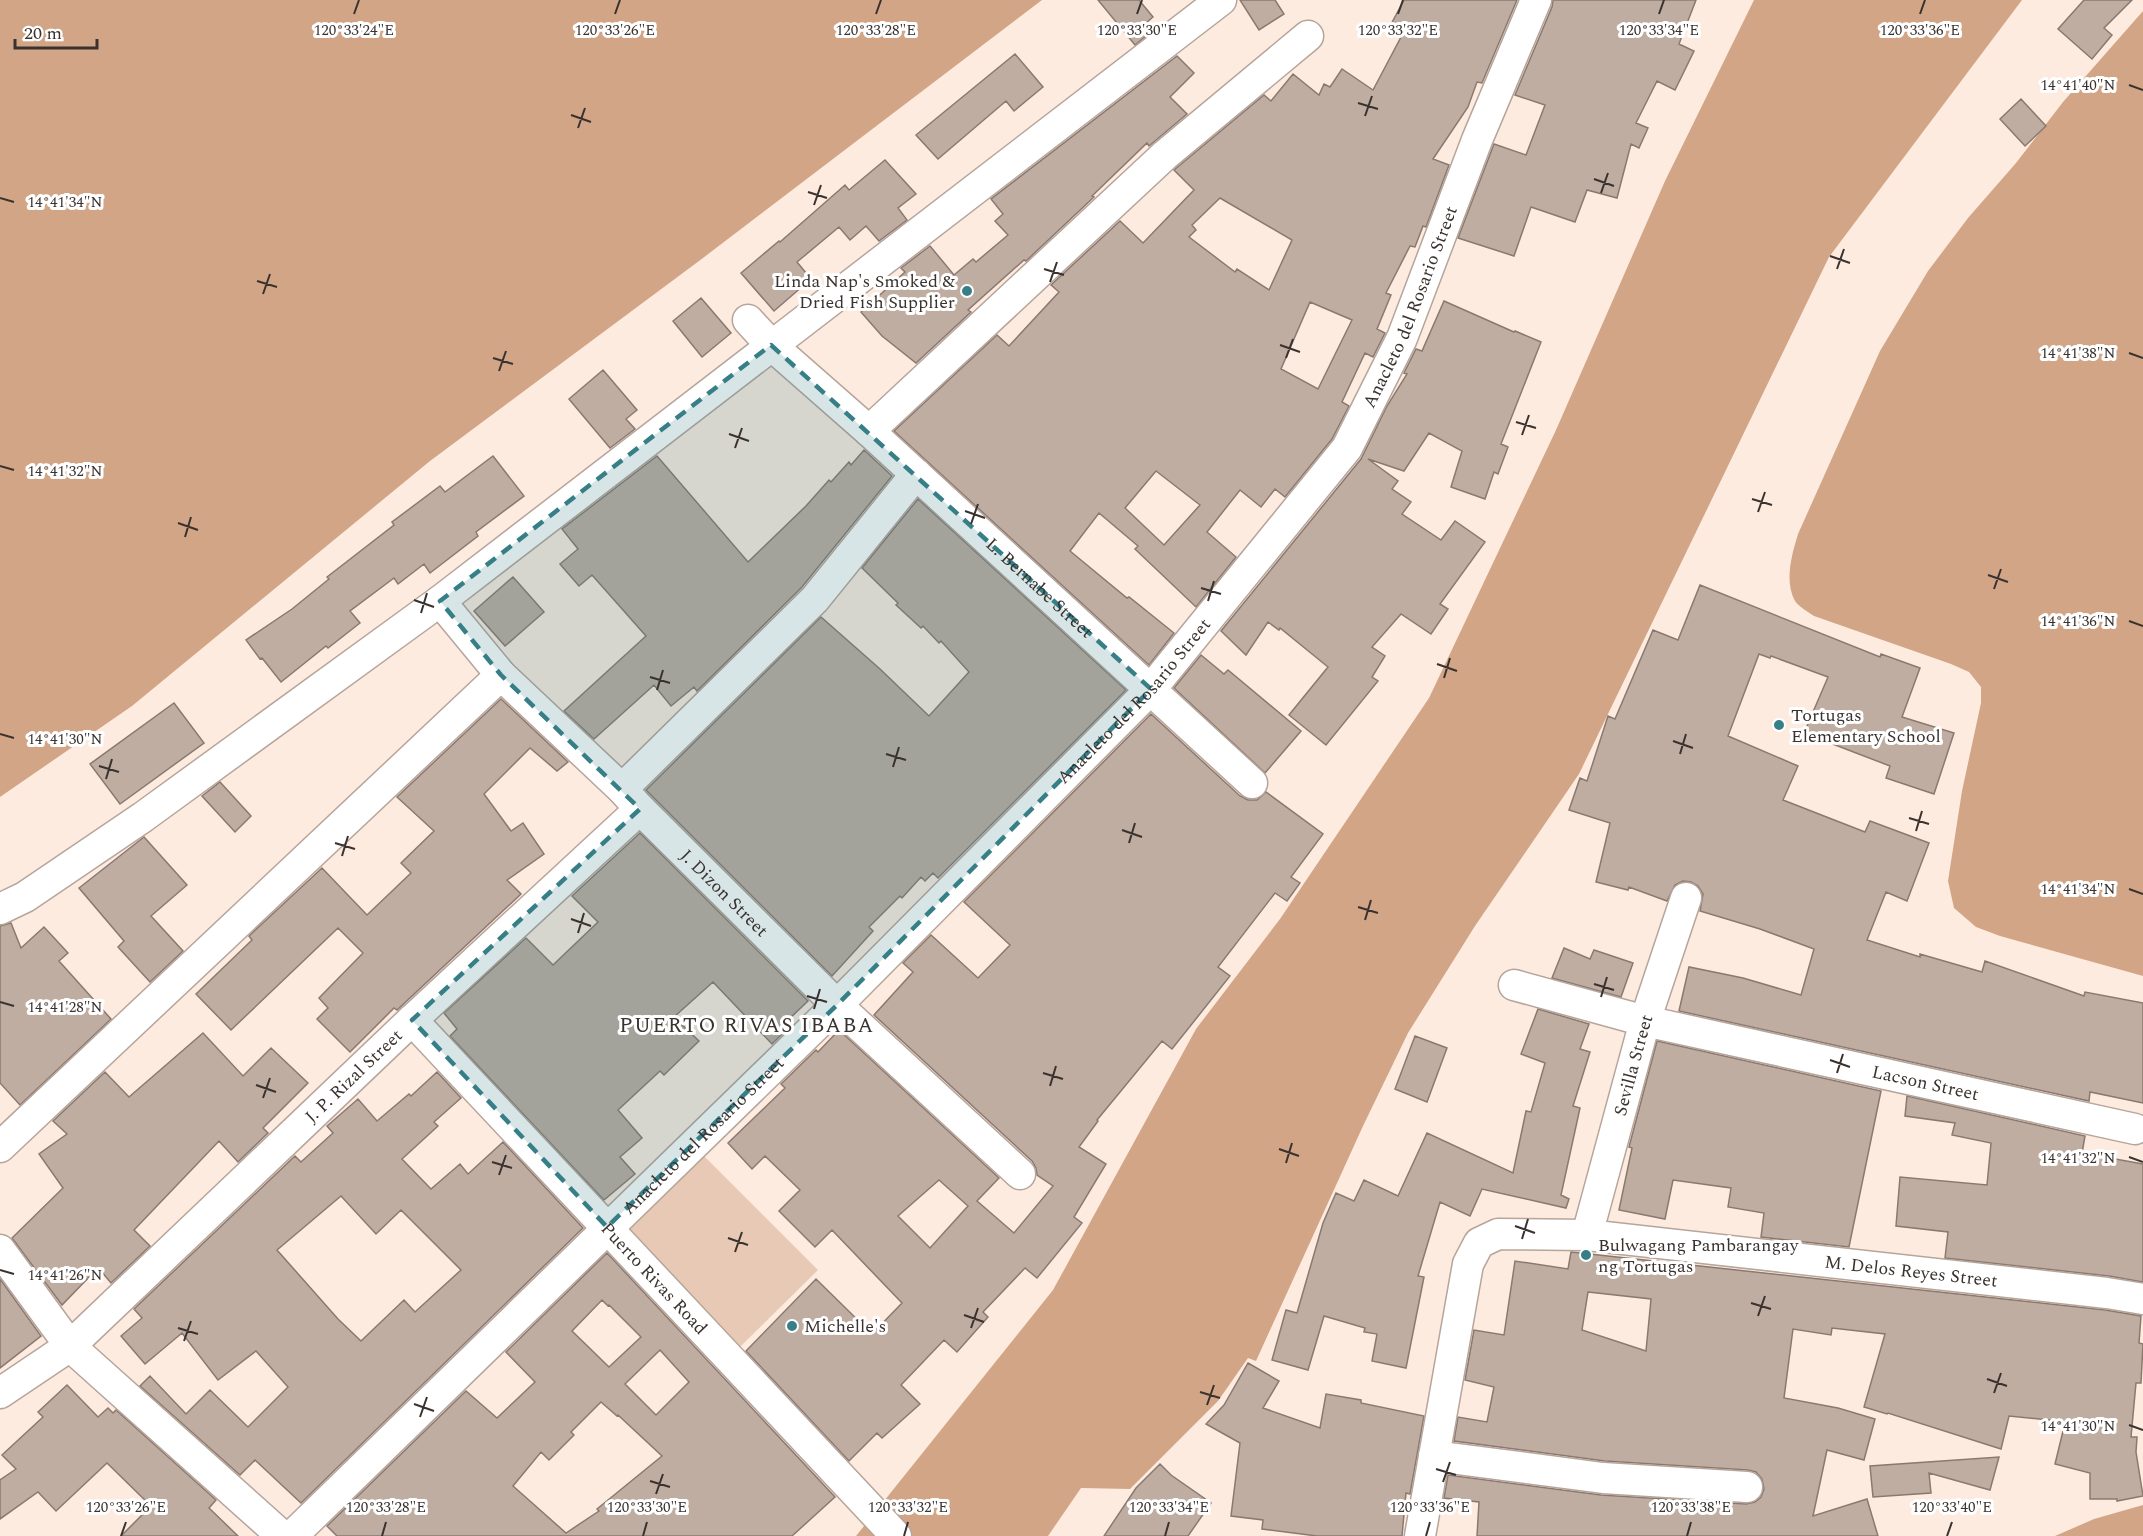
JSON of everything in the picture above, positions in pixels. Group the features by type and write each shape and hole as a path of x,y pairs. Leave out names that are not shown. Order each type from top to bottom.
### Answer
{"street":[{"path":"0,909 25,897 143,817 440,601 1221,0"},
{"name":"Anacleto del Rosario Street","path":"292,1536 837,1005 1151,689 1347,448 1402,338 1477,140 1536,0"},
{"path":"869,430 1165,155 1308,36"},
{"name":"L. Bernabe Street","path":"748,320 771,345 869,430 1252,783"},
{"name":"J. P. Rizal Street","path":"0,1393 70,1346 412,1020 631,799 815,599 916,474"},
{"name":"J. Dizon Street","path":"440,601 501,675 631,799 837,1005 1020,1174"},
{"path":"0,1147 501,675"},
{"name":"Sevilla Street","path":"1587,1235 1645,1021 1686,898"},
{"name":"Lacson Street","path":"1514,985 1645,1021 2135,1129"},
{"name":"Puerto Rivas Road","path":"412,1020 896,1536"},
{"name":"M. Delos Reyes Street","path":"1420,1536 1468,1264 1479,1243 1498,1234 1587,1235 2107,1293 2143,1299"},
{"path":"0,1250 70,1346 282,1536"},
{"path":"1434,1456 1603,1478 1747,1487"}],"highlighted area":[{"path":"771,345 1151,689 837,1005 607,1227 412,1020 640,809 501,675 440,601"}],"shaded area":[{"path":"0,0 1042,0 699,261 430,461 132,706 0,797"},
{"path":"1754,0 2022,0 1829,257 1579,774 1475,926 1408,1033 1256,1361 1248,1358 1218,1401 1130,1489 1081,1488 1048,1536 856,1536 1053,1290 1196,1029 1280,919 1429,698 1556,430 1665,181"},
{"path":"2143,11 2143,976 2000,936 1976,927 1954,908 1948,881 1962,791 1981,703 1981,687 1969,672 1951,664 1814,616 1795,601 1790,576 1798,534 1880,351 1928,271 1968,218 2016,163 2063,102"},
{"path":"696,1148 818,1270 740,1347 617,1225"},
{"path":"2143,1505 2143,1536 2055,1536 2094,1519"}],"building":[{"path":"1098,0 1139,0 1153,17 1145,24 1152,31 1135,45"},
{"path":"1240,0 1275,0 1284,14 1259,30"},
{"path":"1404,0 1517,0 1482,83 1477,82 1468,107 1433,159 1449,165 1426,227 1423,226 1415,247 1410,246 1386,293 1391,295 1377,329 1385,333 1373,357 1365,353 1342,402 1349,406 1332,439 1285,497 1275,489 1261,507 1240,490 1207,532 1236,557 1196,607 1135,549 1138,546 1099,513 1070,551 1174,633 1149,665 894,431 997,335 1009,346 1059,292 1051,285 1120,221 1143,243 1194,190 1174,170 1264,95 1271,101 1293,74 1319,95 1324,84 1330,87 1342,69 1373,90 1401,37 1388,30","holes":["1220,198 1292,240 1269,290 1237,269 1235,272 1189,237 1196,230 1192,225","1310,302 1352,320 1318,389 1281,369","1156,471 1200,505 1164,545 1125,508"]},
{"path":"1553,0 1696,0 1679,44 1694,51 1675,90 1657,81 1636,123 1648,128 1639,148 1631,144 1617,198 1587,190 1575,222 1531,207 1514,256 1458,238 1494,144 1526,155 1545,105 1515,95"},
{"path":"2084,0 2132,0 2104,28 2112,35 2092,59 2058,29"},
{"path":"1015,54 1043,87 1014,111 1006,101 938,159 916,135"},
{"path":"1177,56 1194,73 1170,97 1187,114 1149,146 1147,143 1092,196 1094,197 1026,261 1024,260 968,310 971,312 916,363 882,336 861,312 905,272 901,268 930,246 954,275 973,259 976,262 1008,235 995,221 1003,214 991,199"},
{"path":"2021,99 2046,126 2025,146 2000,119"},
{"path":"885,160 916,194 898,208 907,220 879,241 866,226 850,240 839,227 797,262 811,279 774,311 741,273 845,185 849,190"},
{"path":"701,298 731,333 702,357 673,321"},
{"path":"1444,301 1541,342 1501,444 1508,447 1498,474 1494,472 1485,499 1451,487 1462,451 1429,433 1404,471 1368,459 1398,481 1392,489 1411,502 1402,514 1441,540 1455,521 1485,542 1440,604 1448,609 1431,634 1401,614 1372,647 1385,656 1372,677 1378,681 1326,745 1289,715 1328,667 1280,628 1279,630 1268,622 1246,655 1221,631 1361,459 1387,406 1407,374 1404,373 1416,349 1422,351"},
{"path":"603,370 637,410 626,419 635,429 610,448 569,399"},
{"path":"864,450 892,476 802,587 697,691 694,687 671,706 654,685 594,739 564,711 646,636 592,575 579,586 560,564 578,549 562,529 657,456 748,562 806,506 829,480 831,482 849,462 851,465"},
{"path":"493,456 524,496 476,532 478,536 430,573 424,564 398,584 394,578 350,611 360,623 328,648 326,646 281,682 246,640 292,609 329,579 327,577 394,525 392,522 440,486 445,492"},
{"path":"918,499 1126,690 938,878 933,873 925,881 921,877 902,898 900,896 869,927 873,931 832,976 646,790 821,617 929,716 969,672 941,641 939,643 923,626 921,628 896,605 898,603 862,568"},
{"path":"513,577 544,612 505,646 474,611"},
{"path":"1700,585 1880,657 1881,654 1920,668 1902,717 1954,733 1934,794 1886,778 1890,766 1804,733 1828,677 1771,656 1770,658 1759,654 1728,736 1798,766 1783,800 1865,832 1870,821 1929,843 1907,901 1886,892 1867,940 1920,957 1920,954 1982,972 1985,961 2084,996 2085,992 2143,1003 2143,1103 2090,1092 2089,1101 1679,1011 1689,967 1743,978 1801,995 1814,949 1760,929 1700,911 1703,894 1698,886 1691,882 1683,881 1675,885 1667,901 1629,887 1628,890 1596,882 1610,823 1569,810 1580,778 1587,781 1608,716 1615,719 1653,630 1678,640"},
{"path":"1201,655 1224,674 1228,670 1301,731 1265,773 1174,688"},
{"path":"501,699 568,762 557,771 530,748 484,794 511,831 523,823 544,854 507,880 521,894 397,1010 394,1008 350,1052 317,1019 328,1008 319,998 363,953 338,928 231,1030 196,994 252,940 249,936 322,868 367,915 411,873 401,863 434,831 397,797"},
{"path":"174,703 204,743 120,804 90,764"},
{"path":"1151,714 1240,796 1248,800 1257,800 1266,792 1323,834 1291,877 1300,883 1287,901 1275,893 1218,967 1230,976 1172,1049 1162,1041 1097,1120 1079,1147 1106,1164 1074,1217 1082,1223 1037,1278 1025,1268 983,1312 988,1317 957,1352 944,1340 901,1385 920,1404 882,1438 877,1433 849,1461 746,1351 816,1279 872,1334 902,1303 832,1230 815,1247 779,1211 800,1190 765,1156 752,1169 728,1143 785,1088 781,1084 839,1030 999,1178 977,1201 1014,1233 1053,1186 1037,1175 1032,1161 874,1015 913,972 903,963 931,935 978,978 1010,945 964,902","holes":["939,1180 968,1206 930,1248 898,1216"]},
{"path":"220,782 251,816 235,832 202,796"},
{"path":"640,833 808,1001 787,1021 791,1025 772,1044 713,982 674,1017 699,1041 664,1075 660,1071 618,1110 642,1138 620,1157 635,1174 604,1200 450,1036 457,1029 444,1013 526,938 553,965 598,922 572,896"},
{"path":"144,837 187,885 151,916 183,951 150,982 118,947 124,941 79,888"},
{"path":"11,923 21,948 44,927 68,953 59,961 111,1019 20,1105 0,1083 0,926"},
{"path":"1564,948 1590,959 1594,950 1633,963 1621,997 1552,978"},
{"path":"1538,1009 1589,1024 1580,1049 1590,1052 1573,1106 1580,1108 1561,1195 1569,1199 1566,1208 1482,1189 1470,1216 1440,1202 1418,1276 1424,1277 1406,1368 1372,1361 1377,1334 1364,1332 1365,1328 1324,1316 1308,1370 1272,1360 1286,1310 1297,1313 1323,1223 1336,1193 1354,1201 1364,1180 1398,1196 1427,1133 1513,1173 1526,1111 1531,1112 1545,1063 1521,1054"},
{"path":"203,1033 243,1076 271,1048 308,1083 263,1128 268,1133 238,1162 219,1141 134,1230 150,1246 111,1283 101,1271 98,1274 95,1271 62,1305 12,1238 63,1188 39,1154 67,1134 53,1121 105,1072 129,1097"},
{"path":"1415,1036 1447,1048 1427,1102 1395,1089"},
{"path":"1657,1041 1881,1091 1849,1247 1761,1237 1764,1213 1728,1207 1731,1188 1673,1180 1665,1219 1619,1210 1632,1148 1629,1147"},
{"path":"437,1072 461,1098 434,1122 438,1126 402,1159 431,1189 460,1164 468,1174 503,1142 583,1228 301,1503 255,1460 240,1475 140,1386 150,1376 186,1414 210,1390 248,1427 288,1387 256,1351 218,1380 182,1333 145,1364 121,1336 142,1318 134,1309 295,1156 301,1162 333,1133 327,1126 358,1099 377,1121 409,1094 411,1096","holes":["341,1196 376,1234 401,1210 461,1270 415,1312 404,1300 361,1341 338,1319 277,1250"]},
{"path":"1907,1096 2085,1136 2082,1153 2143,1164 2143,1282 2109,1276 1945,1258 1948,1232 1896,1226 1900,1177 1987,1185 1991,1143 1952,1135 1955,1123 1905,1116"},
{"path":"1571,1252 2105,1310 2141,1316 2139,1343 2143,1344 2141,1383 2136,1383 2131,1437 2137,1437 2136,1452 2143,1496 2117,1501 2117,1499 2090,1499 2090,1473 2055,1464 2064,1427 2059,1426 2059,1421 2009,1416 2001,1449 1864,1407 1885,1334 1832,1328 1831,1335 1793,1329 1784,1398 1838,1408 1875,1419 1864,1460 1827,1450 1813,1516 1867,1499 1878,1536 1477,1536 1479,1502 1444,1498 1448,1475 1601,1495 1746,1504 1755,1502 1761,1497 1764,1489 1762,1479 1756,1472 1748,1470 1605,1461 1454,1441 1458,1417 1487,1422 1494,1387 1465,1380 1474,1330 1504,1335 1515,1261 1568,1269","holes":["1588,1292 1651,1299 1646,1351 1582,1330"]},
{"path":"607,1253 835,1497 792,1536 337,1536 327,1526 466,1391 497,1418 535,1382 506,1352","holes":["602,1300 641,1337 609,1367 572,1331","660,1350 689,1382 656,1415 625,1384","601,1402 662,1456 597,1509 599,1511 566,1533 513,1486 541,1452 549,1460 574,1435 571,1432"]},
{"path":"0,1279 41,1336 0,1368"},
{"path":"1248,1363 1279,1381 1263,1408 1320,1428 1326,1394 1361,1400 1361,1403 1424,1416 1410,1494 1406,1493 1402,1536 1317,1536 1262,1529 1263,1520 1231,1516 1240,1443 1206,1424 1224,1405"},
{"path":"67,1385 98,1417 108,1408 113,1413 116,1410 216,1500 209,1508 238,1536 121,1536 151,1506 107,1463 56,1511 38,1492 0,1519 0,1480 16,1469 2,1455 43,1417 38,1412"},
{"path":"1999,1457 1990,1490 1929,1473 1931,1493 1873,1497 1870,1466"},
{"path":"1160,1464 1171,1475 1211,1503 1188,1536 1104,1536 1136,1488"}],"place":[{"name":"Linda Nap's Smoked & Dried Fish Supplier","path":"967,291"},
{"name":"Tortugas Elementary School","path":"1779,725"},
{"name":"Bulwagang Pambarangay ng Tortugas","path":"1586,1255"},
{"name":"Michelle's","path":"792,1326"}],"district":[{"name":"PUERTO RIVAS IBABA","path":"747,1026"}]}
